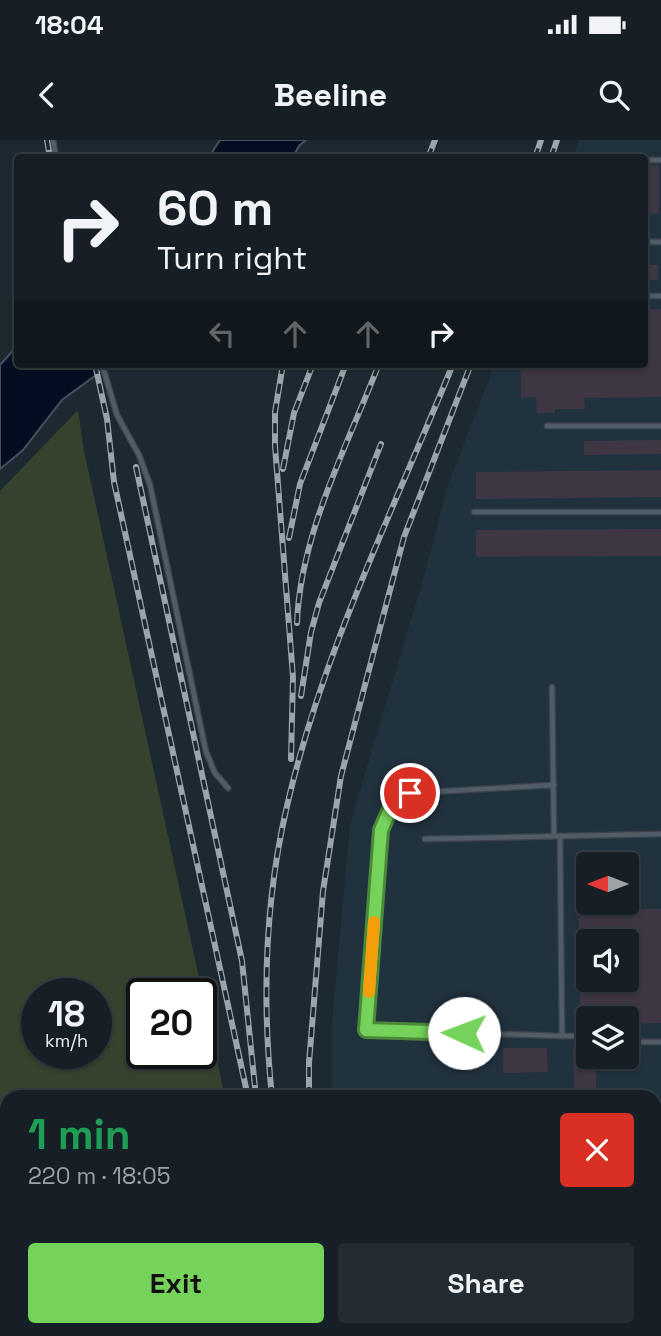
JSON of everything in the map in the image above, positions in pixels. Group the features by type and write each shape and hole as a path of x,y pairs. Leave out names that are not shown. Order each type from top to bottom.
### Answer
{"lane":[{"path":"102,368 117,415 139,455 150,485 206,752 215,773 228,788"},
{"path":"547,426 661,426"},
{"path":"474,512 661,512"},
{"path":"552,687 562,1036"},
{"path":"554,785 410,793 392,805 381,830 366,1030 576,1035"},
{"path":"425,839 661,834"},
{"path":"639,1042 661,1042"}],"shaded area":[{"path":"220,140 306,140 295,154 211,154"},
{"path":"579,140 661,140 661,1090 332,1090 332,1022 350,824 423,580 448,485 493,368 648,368 648,154 574,154"},
{"path":"14,349 14,368 106,368 62,400 23,450 0,469 0,365"}],"green space":[{"path":"78,410 84,451 199,978 126,978 126,1069 217,1069 217,1060 223,1090 0,1090 0,491"}],"building":[{"path":"659,165 659,213 648,214 648,166"},
{"path":"648,265 658,265 658,280 648,280"},
{"path":"661,309 661,397 584,398 585,409 555,409 555,413 537,413 536,397 521,398 521,368 648,368 648,310"},
{"path":"661,440 661,454 584,455 584,441"},
{"path":"661,470 661,497 476,499 476,472"},
{"path":"661,529 661,556 476,557 476,530"},
{"path":"639,909 661,909 661,1023 639,1024 639,1006 580,1006 580,992 639,992 639,929 579,929 579,915 639,915"},
{"path":"573,1046 576,1046 576,1069 596,1069 596,1090 574,1090"},
{"path":"503,1048 547,1048 548,1072 503,1073"}],"railway":[{"path":"47,140 49,154"},
{"path":"430,154 435,140"},
{"path":"536,154 541,140"},
{"path":"552,154 557,140"},
{"path":"96,368 107,419 114,482 246,1090"},
{"path":"282,368 275,412 275,446 293,677 291,759"},
{"path":"283,469 294,413 311,368"},
{"path":"289,538 300,484 344,368"},
{"path":"297,623 300,590 316,524 377,368"},
{"path":"271,1090 267,1024 267,951 274,878 287,806 319,693 339,637 451,368"},
{"path":"309,1090 323,891 341,776 404,537 469,368"},
{"path":"301,696 311,632 319,603 381,444"},
{"path":"136,467 242,961 255,1090"}],"slow traffic":[{"path":"369,992 374,922"}],"route":[{"path":"410,793 392,805 381,830 366,1030 464,1033"}]}
